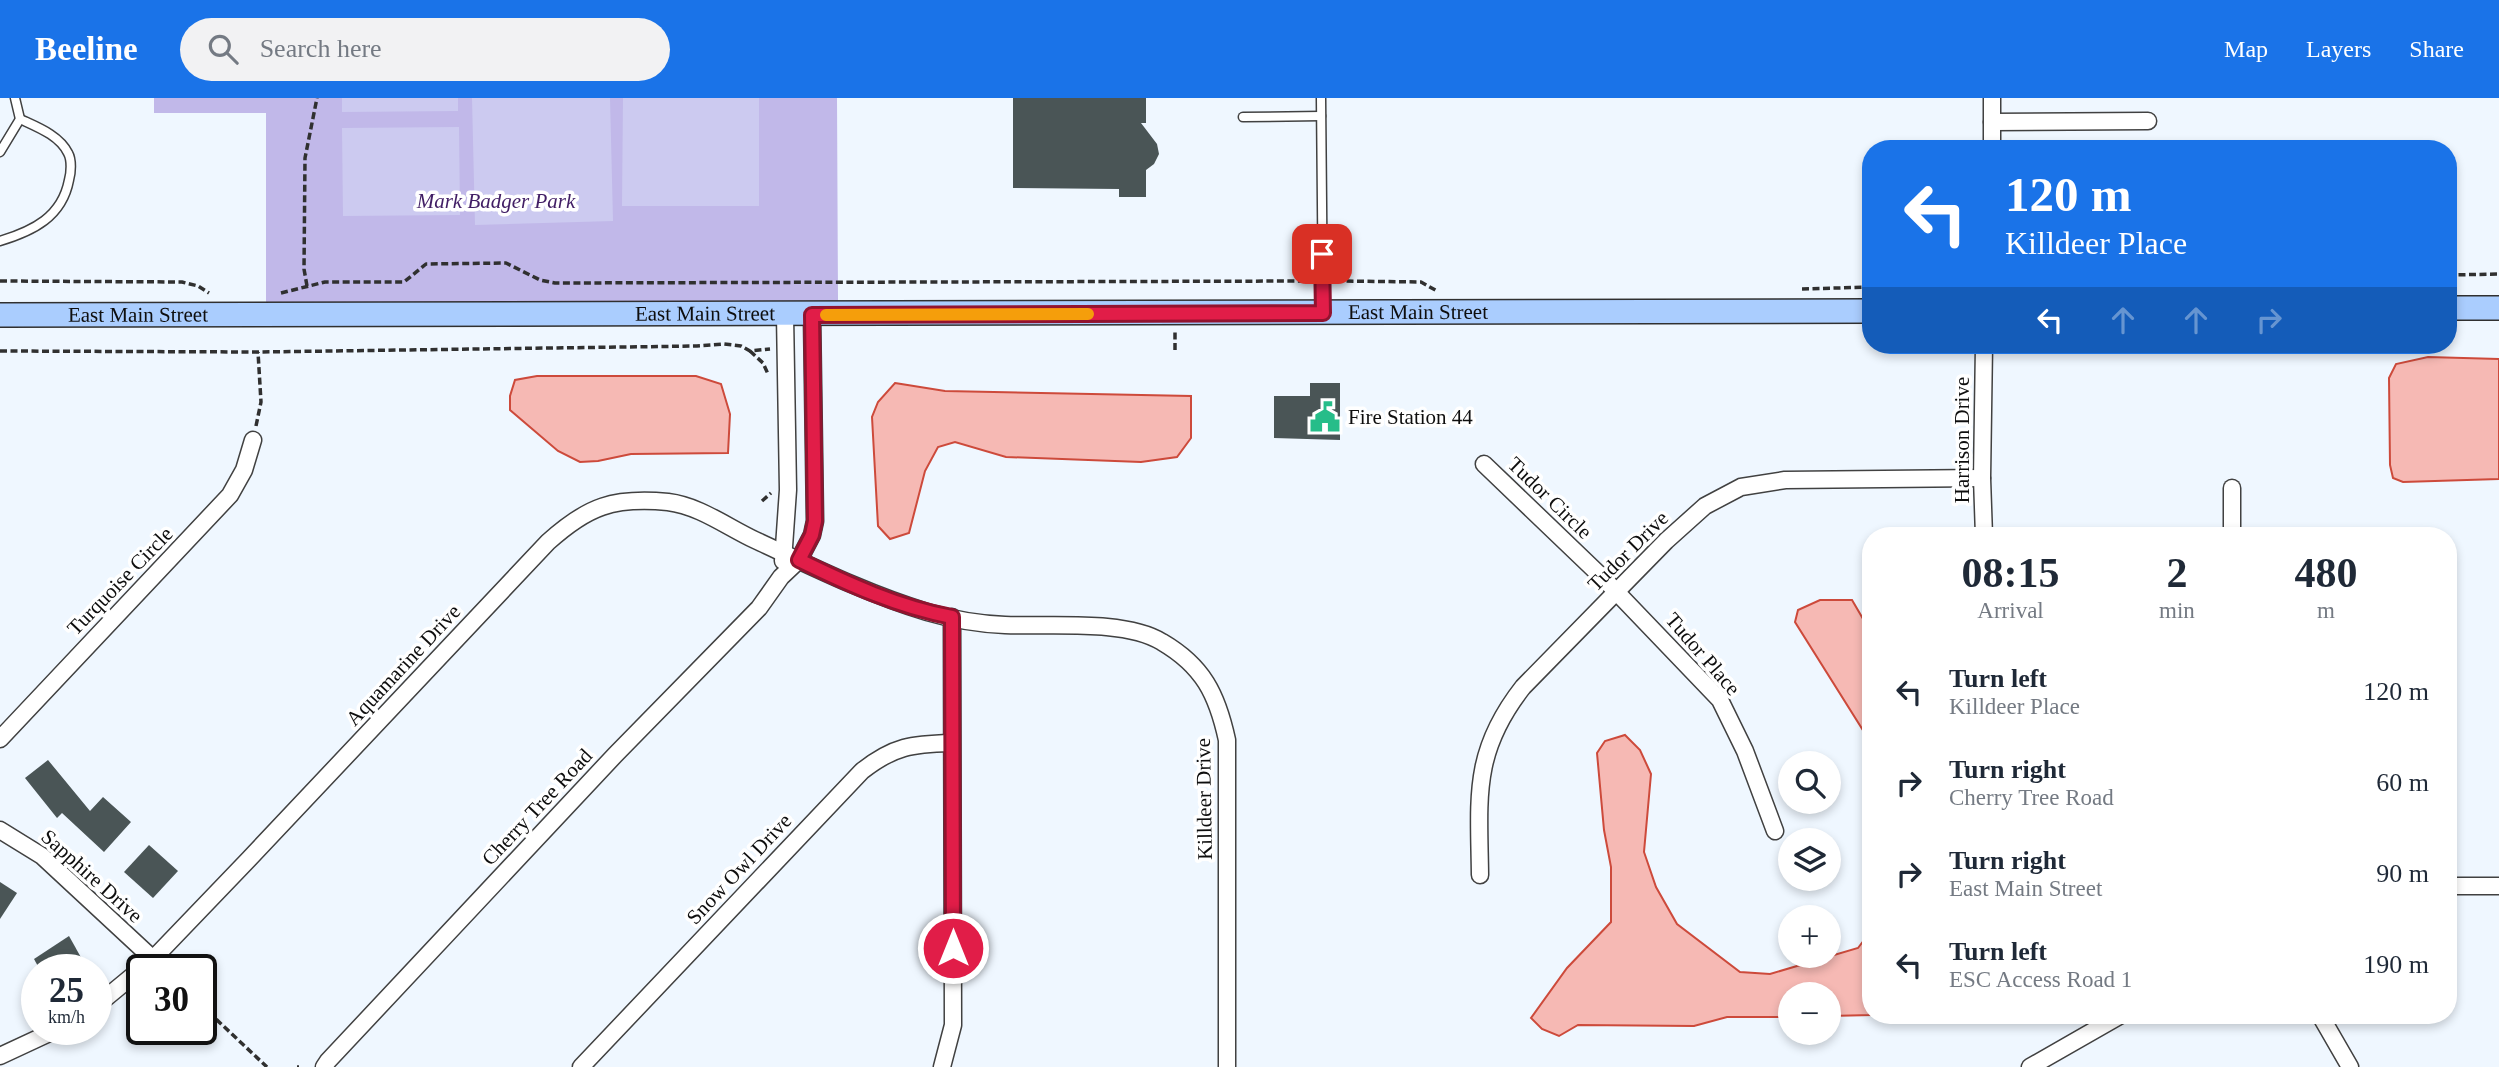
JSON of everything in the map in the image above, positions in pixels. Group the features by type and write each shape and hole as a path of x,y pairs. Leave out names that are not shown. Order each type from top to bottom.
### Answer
{"main road":[{"path":"2457,308 2499,308"},
{"name":"East Main Street","path":"0,315 1862,312"}],"street":[{"path":"1992,98 1992,140"},
{"path":"1992,122 2148,121"},
{"path":"785,315 788,499 793,557"},
{"name":"Cherry Tree Road","path":"324,1067 615,755 759,608 793,557 812,535 815,521 812,315"},
{"name":"Harrison Drive","path":"1984,354 1984,527"},
{"name":"Turquoise Circle","path":"0,739 230,495 244,470 253,440"},
{"name":"Tudor Circle","path":"1484,464 1617,592"},
{"name":"Tudor Drive","path":"1480,875 1479,797 1486,755 1497,724 1523,687 1666,541 1704,506 1741,487 1785,480 1982,478"},
{"path":"2232,488 2232,527"},
{"name":"Aquamarine Drive","path":"157,954 548,542 573,519 616,502 671,502 699,510 868,592 928,613 952,617"},
{"name":"Tudor Place","path":"1617,592 1720,700 1745,751 1775,831"},
{"path":"942,1067 953,1025 952,617"},
{"name":"Killdeer Drive","path":"952,617 1002,625 1131,630 1160,640 1182,655 1200,672 1214,693 1227,740 1227,1067"},
{"name":"Snow Owl Drive","path":"581,1067 862,771 877,759 915,744 951,743"},
{"name":"Sapphire Drive","path":"0,830 42,856 149,954"},
{"path":"2457,886 2499,886"},
{"name":"Aquamarine Drive","path":"112,993 126,981"},
{"path":"2030,1067 2105,1024"},
{"path":"2325,1024 2350,1067"},
{"path":"0,1056 24,1045"}],"lane":[{"path":"0,152 20,119 15,98"},
{"path":"1321,98 1323,313"},
{"path":"1243,117 1321,116"},
{"path":"0,241 25,234 46,221 67,192 71,174 69,154 54,136 20,119"}],"path":[{"path":"307,286 304,269 305,158 317,98"},
{"path":"275,293 335,281 404,282 426,264 506,263 540,280 555,284 1290,281"},
{"path":"2457,275 2499,274"},
{"path":"0,281 181,282 198,286 218,299"},
{"path":"1344,281 1421,282 1446,293"},
{"path":"1175,334 1175,350"},
{"path":"0,351 258,352 724,344 741,346 750,351 786,349"},
{"path":"253,440 261,402 258,352"},
{"path":"217,1020 267,1067"}],"green space":[{"name":"Mark Badger Park","path":"154,98 837,98 838,301 266,303 266,113 154,113"},
{"path":"342,98 458,98 458,111 342,112"},
{"path":"472,98 610,98 613,221 475,225"},
{"path":"623,98 759,98 759,206 622,206"},
{"path":"459,127 460,215 343,216 342,128"}],"shaded area":[{"path":"2428,357 2499,359 2499,479 2403,482 2393,478 2390,465 2389,378 2396,364"},
{"path":"537,376 696,376 721,384 730,414 728,453 631,454 580,462 558,451 510,410 510,396 515,380"},
{"path":"895,383 945,391 1191,396 1191,438 1177,457 1141,462 1006,457 955,442 938,447 925,471 909,533 890,539 878,526 872,417 878,402"},
{"path":"1820,600 1852,600 1862,617 1862,729 1795,622 1798,610"},
{"path":"1625,735 1640,750 1651,774 1644,852 1656,887 1677,924 1740,972 1770,974 1790,968 1841,968 1841,953 1858,948 1862,943 1862,1015 1841,1016 1841,982 1778,982 1778,1017 1727,1017 1694,1026 1578,1025 1559,1036 1542,1029 1531,1018 1567,968 1611,922 1611,867 1604,830 1597,753 1605,741"}],"building":[{"path":"1013,98 1146,98 1146,123 1141,123 1157,144 1159,154 1154,164 1146,170 1146,197 1119,197 1119,189 1013,188"},
{"path":"1310,383 1340,383 1340,440 1274,438 1274,396 1310,396"},
{"path":"48,760 90,811 103,797 131,822 104,852 62,813 57,818 25,778"},
{"path":"149,845 178,871 153,898 124,872"},
{"path":"0,882 17,893 0,919"},
{"path":"69,936 79,954 42,954"}],"slow traffic":[{"path":"826,315 1088,314"}],"place":[{"name":"Fire Station 44","path":"1325,417"}],"route":[{"path":"953,948 952,617 928,613 868,592 799,560 812,535 815,521 812,315 1323,313 1322,254"}]}
